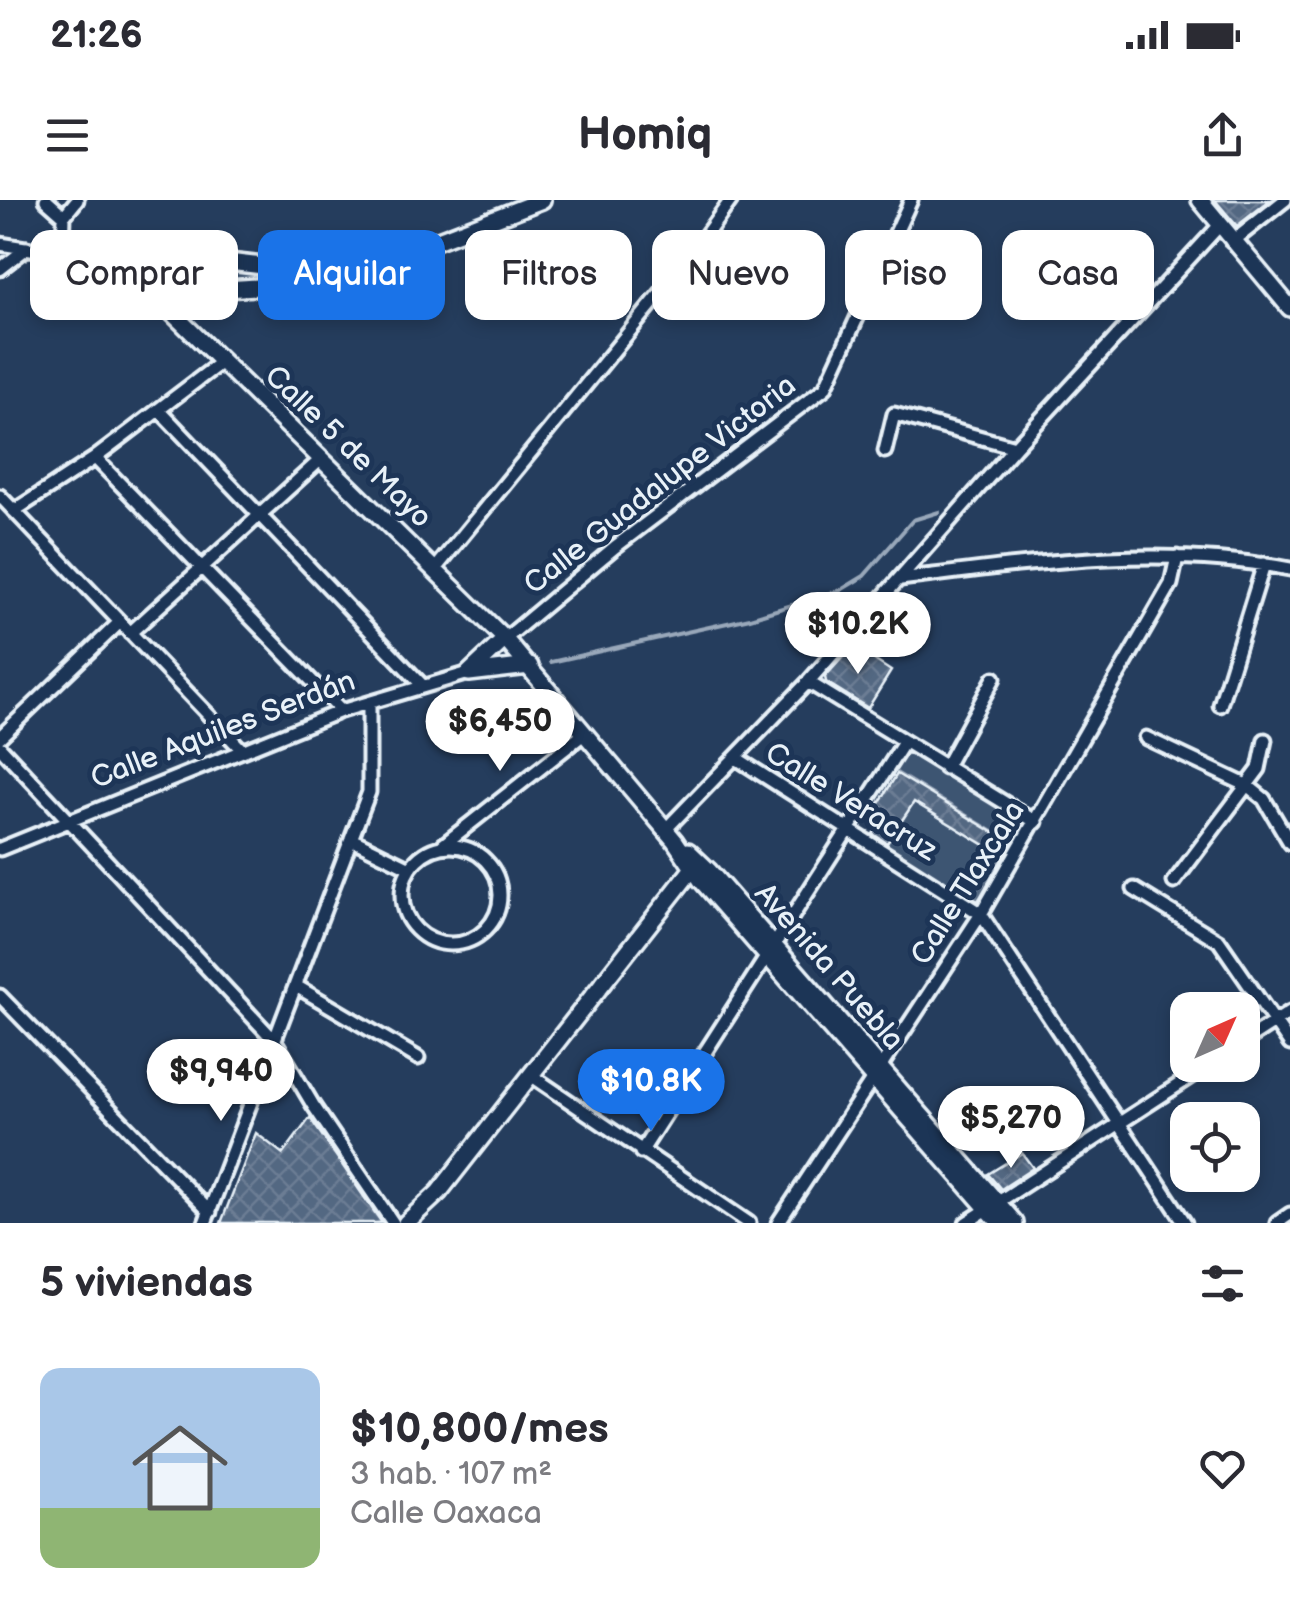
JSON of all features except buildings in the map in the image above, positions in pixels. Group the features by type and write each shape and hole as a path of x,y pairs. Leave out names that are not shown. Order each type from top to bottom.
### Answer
{"street":[{"path":"46,200 64,216"},
{"path":"64,230 64,216 76,200"},
{"path":"445,234 516,204 542,200"},
{"path":"436,568 688,261 731,200"},
{"name":"Calle Guadalupe Victoria","path":"506,639 615,548 825,388 911,200"},
{"path":"1200,200 1290,308"},
{"path":"1232,242 1286,200"},
{"path":"670,836 1015,448 1219,226"},
{"path":"0,244 30,249"},
{"path":"0,270 27,248"},
{"name":"Calle 5 de Mayo","path":"178,320 506,639"},
{"path":"14,511 96,458 220,363"},
{"path":"158,410 423,686"},
{"path":"886,450 894,414 1015,448"},
{"path":"96,458 341,711"},
{"path":"130,633 320,460"},
{"path":"0,496 242,750"},
{"path":"901,579 1074,558 1176,557 1264,564 1290,570"},
{"name":"Calle Tlaxcala","path":"778,1223 982,914 1171,584 1176,557"},
{"path":"1220,705 1264,564"},
{"path":"0,737 120,622"},
{"name":"Avenida Puebla","path":"506,639 670,836 992,1206 1016,1223"},
{"name":"Calle Aquiles Serdán","path":"469,673 506,639"},
{"name":"Calle Aquiles Serdán","path":"0,849 341,711 469,673 530,666"},
{"path":"945,768 994,678"},
{"path":"808,682 903,744 1036,822"},
{"path":"0,996 207,1218 368,792 369,702"},
{"path":"440,848 470,848 482,855 495,870 500,894 496,910 478,934 450,944 432,941 417,932 407,919 402,905 410,868 585,733"},
{"path":"1146,738 1248,786 1264,798 1290,843"},
{"path":"1174,882 1259,769 1265,740"},
{"path":"642,1152 903,744"},
{"path":"0,748 276,1041 393,1223"},
{"name":"Calle Veracruz","path":"736,758 982,914 1185,1223"},
{"path":"351,839 410,868"},
{"path":"406,1223 439,1192 696,864"},
{"path":"1134,889 1220,941 1290,1044"},
{"path":"296,986 418,1058"},
{"path":"1260,1032 1290,1012"},
{"path":"532,1076 749,1223"},
{"path":"966,1223 1183,1082"},
{"path":"422,1223 439,1192"},
{"name":"Avenida Puebla","path":"992,1206 1000,1223"},
{"path":"1277,1223 1290,1214"}],"shaded area":[{"path":"238,270 258,272 258,281 238,282"},
{"path":"903,744 1036,822 1021,848 888,767"},
{"path":"914,802 988,847 957,898 882,851"}],"waterway":[{"path":"551,662 750,618 841,590 864,576 913,520 939,512"}]}
